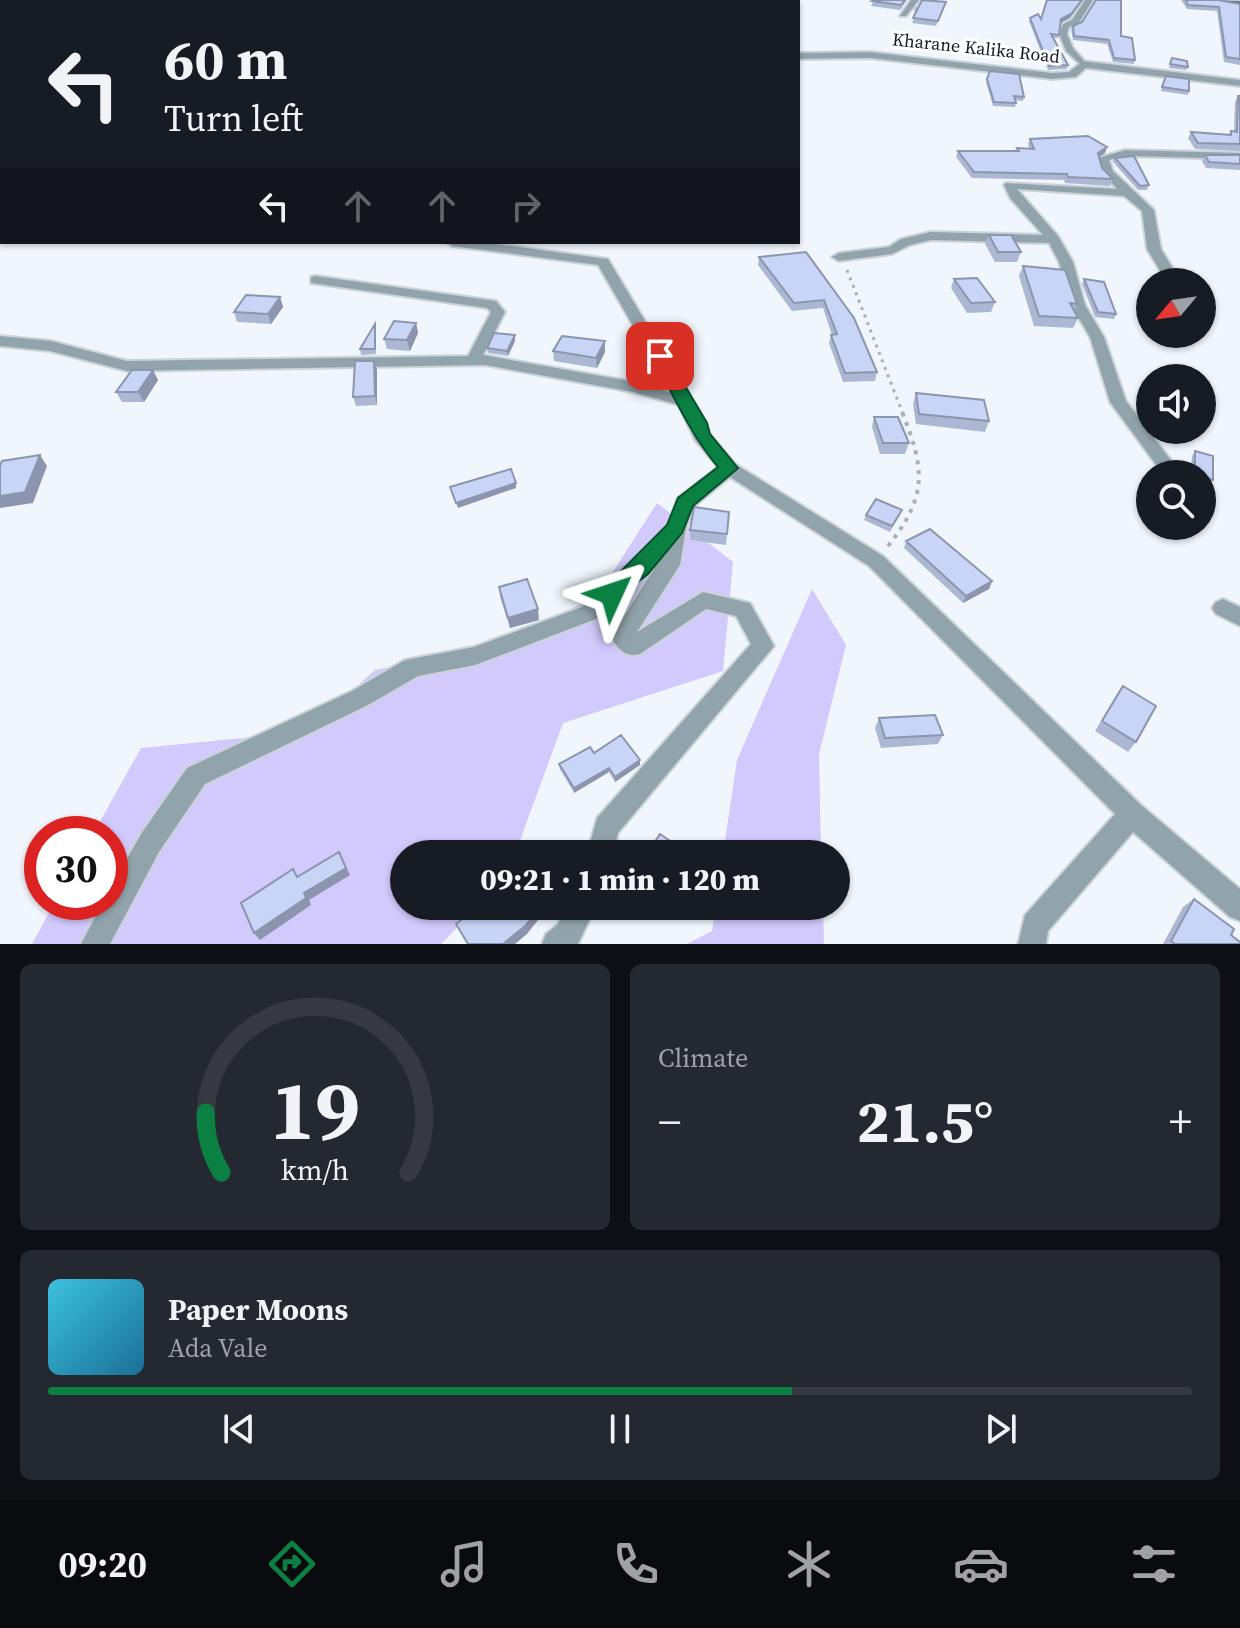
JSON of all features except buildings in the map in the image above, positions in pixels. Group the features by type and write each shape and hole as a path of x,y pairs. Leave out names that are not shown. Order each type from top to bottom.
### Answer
{"main road":[{"path":"1214,0 1240,4"}],"street":[{"path":"903,14 915,0"},
{"path":"1083,64 1069,49 1063,34 1066,26 1075,22 1089,0"},
{"name":"Kharane Kalika Road","path":"800,56 870,55 1052,76 1072,75 1083,64 1240,83"},
{"path":"1166,268 1154,249 1148,210 1108,172 1103,158 1125,153 1240,156"},
{"path":"1127,193 1010,185 1014,195 1053,239 1066,262 1078,305 1097,337 1118,402 1162,460"},
{"path":"839,257 892,250 906,242 931,236 1053,239"},
{"path":"467,244 603,262 686,402 701,436 729,468 876,561 1132,814 1240,907"},
{"path":"316,280 491,304 498,312 473,360"},
{"path":"0,341 51,346 127,366 473,360 635,387 686,402"},
{"path":"603,840 606,827 763,646 743,609 703,600 632,647 622,637 670,565 676,528 685,503 729,468"},
{"path":"95,944 150,843 196,776 360,698 413,667 475,656 589,613 641,568 676,528"},
{"path":"1032,944 1035,925 1132,814"},
{"path":"556,944 568,934 575,920"}],"path":[{"path":"839,257 853,280 886,376 917,449 921,485 909,520 876,561"}],"shaded area":[{"path":"657,503 733,562 723,671 563,723 520,840 390,840 390,920 464,920 441,944 32,944 45,920 128,920 128,816 103,816 141,748 306,732 375,670 515,643 600,592"},
{"path":"812,589 846,645 819,754 821,840 725,840 737,760"},
{"path":"714,920 823,920 824,944 687,944 712,931"}],"route":[{"path":"612,594 641,568 676,528 685,503 729,468 701,436 698,423 660,356"}]}
